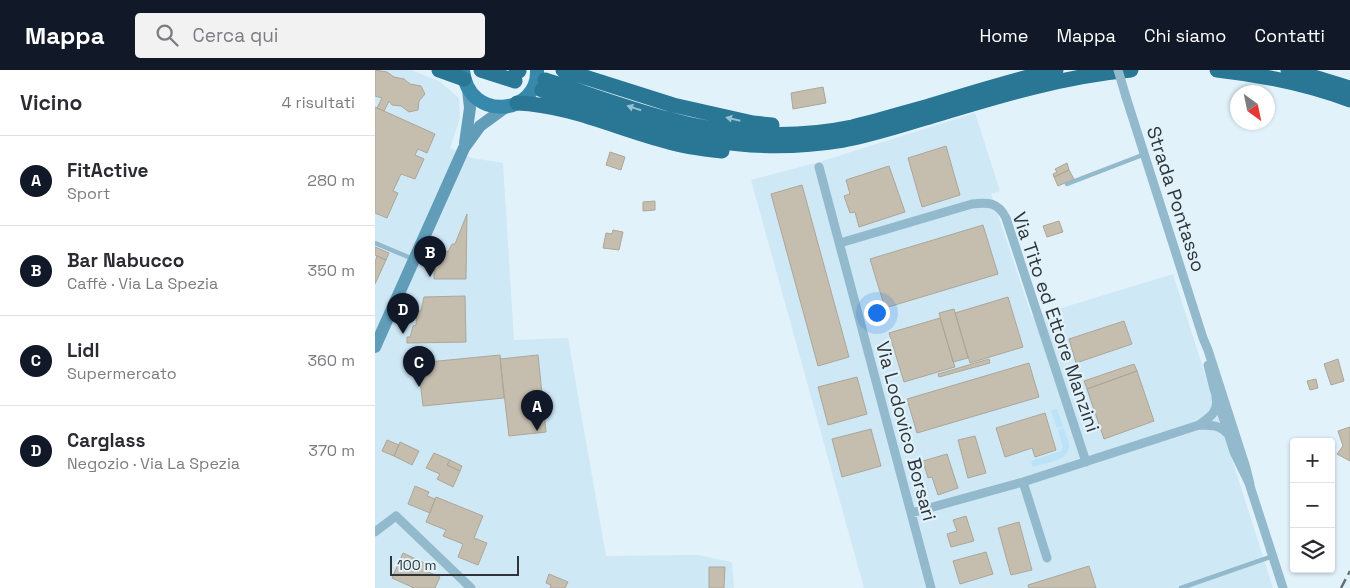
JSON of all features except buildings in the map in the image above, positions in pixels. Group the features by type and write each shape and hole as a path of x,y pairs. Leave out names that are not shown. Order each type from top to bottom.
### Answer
{"highway":[{"path":"439,70 465,79"},
{"path":"481,70 517,74"},
{"path":"563,70 673,105 753,123 851,133"},
{"path":"511,105 535,104 563,109 667,142 699,149 783,151 826,146 851,133 1056,70"},
{"path":"541,80 658,116 691,125 720,130 748,134 851,133 879,132 1050,83 1096,74 1131,70"},
{"path":"1217,70 1292,82 1350,100"},
{"path":"1287,70 1350,88"}],"main road":[{"path":"375,347 464,148 488,118 527,96 534,86 537,74 541,80"},
{"path":"465,79 475,97 484,104 495,107 511,105"},
{"path":"464,148 470,108 465,79"}],"street":[{"name":"Strada Pontasso","path":"1118,70 1203,338 1247,468 1250,484 1283,588"},
{"name":"Via Lodovico Borsari","path":"819,167 931,588"},
{"name":"Via Tito ed Ettore Manzini","path":"840,243 972,204 991,203 999,208 1006,218 1086,462"},
{"name":"Strada Pontasso","path":"1203,338 1204,351 1216,397 1237,450 1247,468"},
{"name":"Strada Pontasso","path":"1214,368 1229,438 1250,484"},
{"path":"1199,425 1213,414 1217,405 1216,397"},
{"path":"911,513 1023,482 1199,425 1225,419"},
{"path":"1199,425 1219,427 1226,432 1229,438"},
{"path":"1023,482 1047,558"},
{"path":"375,532 396,516 471,588"}],"lane":[{"path":"1067,184 1145,154"},
{"path":"375,243 414,260"},
{"path":"1181,588 1273,556"}],"shaded area":[{"path":"375,70 411,70 439,81 459,98 460,118 450,148 472,158 503,163 514,340 568,338 606,556 698,555 732,562 734,588 375,588"},
{"path":"975,113 1000,191 991,194 1032,317 1173,274 1273,588 864,588 751,180 819,162"},
{"path":"1057,409 1063,426 1057,428 1051,411"},
{"path":"1064,428 1069,444 1066,454 1056,460 1033,467 1031,461 1061,451 1063,447 1058,430"}],"railway":[{"path":"1341,588 1350,571"}],"place":[{"name":"Bar Nabucco","path":"430,277"},
{"name":"Carglass","path":"403,334"},
{"name":"Lidl","path":"419,387"},
{"name":"FitActive","path":"537,431"}]}
